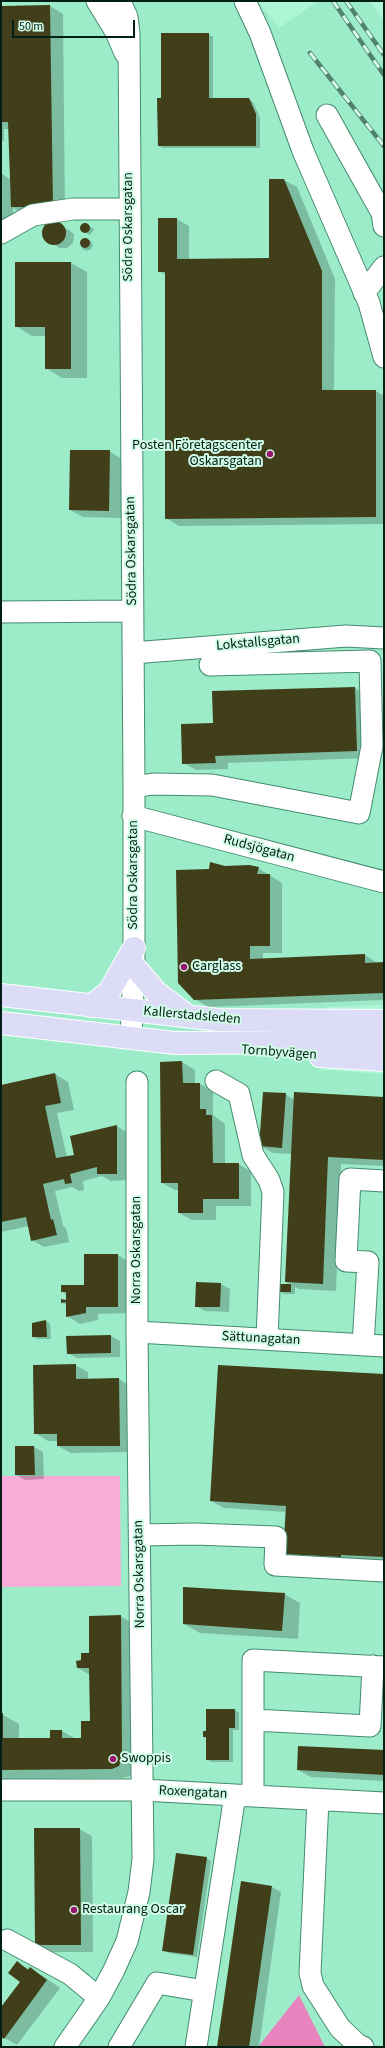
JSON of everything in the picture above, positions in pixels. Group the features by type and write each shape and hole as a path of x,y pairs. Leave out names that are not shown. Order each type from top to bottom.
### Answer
{"main road":[{"path":"91,1006 109,992 134,957 156,992 190,1018"},
{"name":"Kallerstadsleden","path":"1,995 190,1018 250,1021 384,1020"},
{"name":"Kallerstadsleden","path":"1,1023 175,1043 384,1042"},
{"name":"Tornbyvägen","path":"175,1043 255,1051 384,1060"}],"street":[{"path":"245,1 260,33 303,151 364,293 384,356"},
{"name":"Södra Oskarsgatan","path":"112,3 116,32 129,64 134,787 134,957 131,1038"},
{"path":"327,115 382,213 384,226"},
{"path":"1,233 33,215 73,209 129,209"},
{"path":"364,293 384,267"},
{"path":"1,612 132,611"},
{"name":"Lokstallsgatan","path":"133,653 346,636 384,638"},
{"path":"134,787 153,784 212,785 358,813 372,746 370,660 210,665"},
{"name":"Rudsjögatan","path":"133,816 384,882"},
{"path":"216,1081 238,1094 253,1155 269,1180 273,1192 267,1339"},
{"name":"Norra Oskarsgatan","path":"71,2045 99,1998 127,1942 139,1892 143,1859 137,1332 137,1082"},
{"path":"363,1345 376,1262 346,1260 350,1179 384,1181"},
{"name":"Sättunagatan","path":"137,1332 384,1346"},
{"path":"140,1535 195,1534 276,1537 275,1565 384,1572"},
{"path":"196,2047 204,1991 244,1796 253,1720 253,1660 379,1666 370,1726 253,1720"},
{"name":"Roxengatan","path":"1,1790 142,1790 384,1803"},
{"path":"318,1800 310,1973 313,1986 340,2028 358,2045 363,2047"},
{"path":"7,1940 70,1974 99,1998"},
{"path":"119,2047 157,1983 204,1991"}],"shaded area":[{"path":"1,1 258,1 279,28 318,1 370,1 384,21 384,1005 326,1007 321,1070 384,1074 384,2047 325,2047 299,1995 258,2047 1,2047"},
{"path":"1,1476 120,1476 121,1586 1,1587"},
{"path":"299,1995 325,2047 258,2047"}],"building":[{"path":"50,5 53,207 11,207 8,122 1,122 1,6"},
{"path":"161,33 209,33 209,98 249,98 256,114 256,146 158,146 157,98 161,98"},
{"path":"269,179 284,179 322,271 322,390 376,390 376,517 165,519 165,272 158,272 158,218 177,218 177,259 269,258"},
{"path":"54,221 62,225 66,233 62,241 54,245 46,241 42,233 46,225"},
{"path":"83,223 87,223 89,224 89,232 83,233 80,230 80,226"},
{"path":"83,238 87,238 89,239 89,247 83,248 80,245 80,241"},
{"path":"15,262 71,262 71,369 45,369 45,327 15,327"},
{"path":"70,450 110,450 109,511 69,510"},
{"path":"355,687 357,751 215,756 216,763 182,764 181,724 213,723 212,691"},
{"path":"210,862 225,866 249,865 259,867 257,874 270,874 270,946 250,946 250,959 365,954 365,963 384,962 384,993 194,1000 178,983 176,870 209,869"},
{"path":"182,1061 183,1083 200,1083 200,1109 206,1109 206,1115 212,1115 213,1163 239,1163 239,1199 203,1199 203,1213 178,1213 178,1183 161,1183 160,1062"},
{"path":"55,1073 61,1103 45,1106 56,1158 74,1155 70,1136 117,1125 117,1174 97,1174 97,1167 70,1174 72,1183 65,1184 64,1179 43,1184 51,1220 53,1219 57,1235 31,1241 26,1217 1,1222 1,1085"},
{"path":"263,1092 286,1093 282,1148 259,1146"},
{"path":"294,1092 384,1097 384,1160 328,1157 323,1284 285,1282"},
{"path":"84,1254 118,1254 118,1307 86,1307 86,1313 66,1317 66,1302 61,1303 61,1299 66,1300 66,1292 61,1292 61,1285 84,1285"},
{"path":"196,1282 221,1283 220,1307 195,1307"},
{"path":"279,1284 291,1284 291,1292 279,1292"},
{"path":"46,1320 47,1337 32,1337 32,1323"},
{"path":"111,1335 111,1353 67,1354 66,1336"},
{"path":"76,1364 76,1379 119,1378 120,1446 57,1446 57,1434 34,1434 33,1365"},
{"path":"218,1365 384,1374 384,1557 341,1555 341,1557 283,1554 286,1506 210,1501"},
{"path":"15,1446 34,1446 35,1475 15,1475"},
{"path":"183,1587 285,1593 282,1631 183,1624"},
{"path":"121,1615 122,1757 119,1766 112,1769 1,1770 1,1713 3,1713 3,1738 50,1738 50,1730 62,1730 62,1738 81,1738 81,1721 90,1721 89,1668 77,1668 76,1661 81,1660 81,1653 89,1653 89,1616"},
{"path":"206,1709 235,1709 235,1728 229,1728 229,1760 206,1760 206,1737 203,1737 203,1731 206,1731"},
{"path":"298,1746 384,1750 384,1775 297,1770"},
{"path":"34,1828 80,1828 81,1945 35,1945"},
{"path":"176,1853 207,1857 193,1955 162,1951"},
{"path":"241,1881 272,1886 249,2047 217,2047"},
{"path":"17,1961 28,1970 30,1967 47,1980 4,2039 1,2037 1,2007 20,1982 8,1973"}],"railway":[{"path":"333,1 384,75"},
{"path":"346,1 384,55"},
{"path":"310,53 384,146"}],"place":[{"name":"Posten Företagscenter Oskarsgatan","path":"270,454"},
{"name":"Carglass","path":"184,967"},
{"name":"Swoppis","path":"113,1759"},
{"name":"Restaurang Oscar","path":"74,1910"}]}
